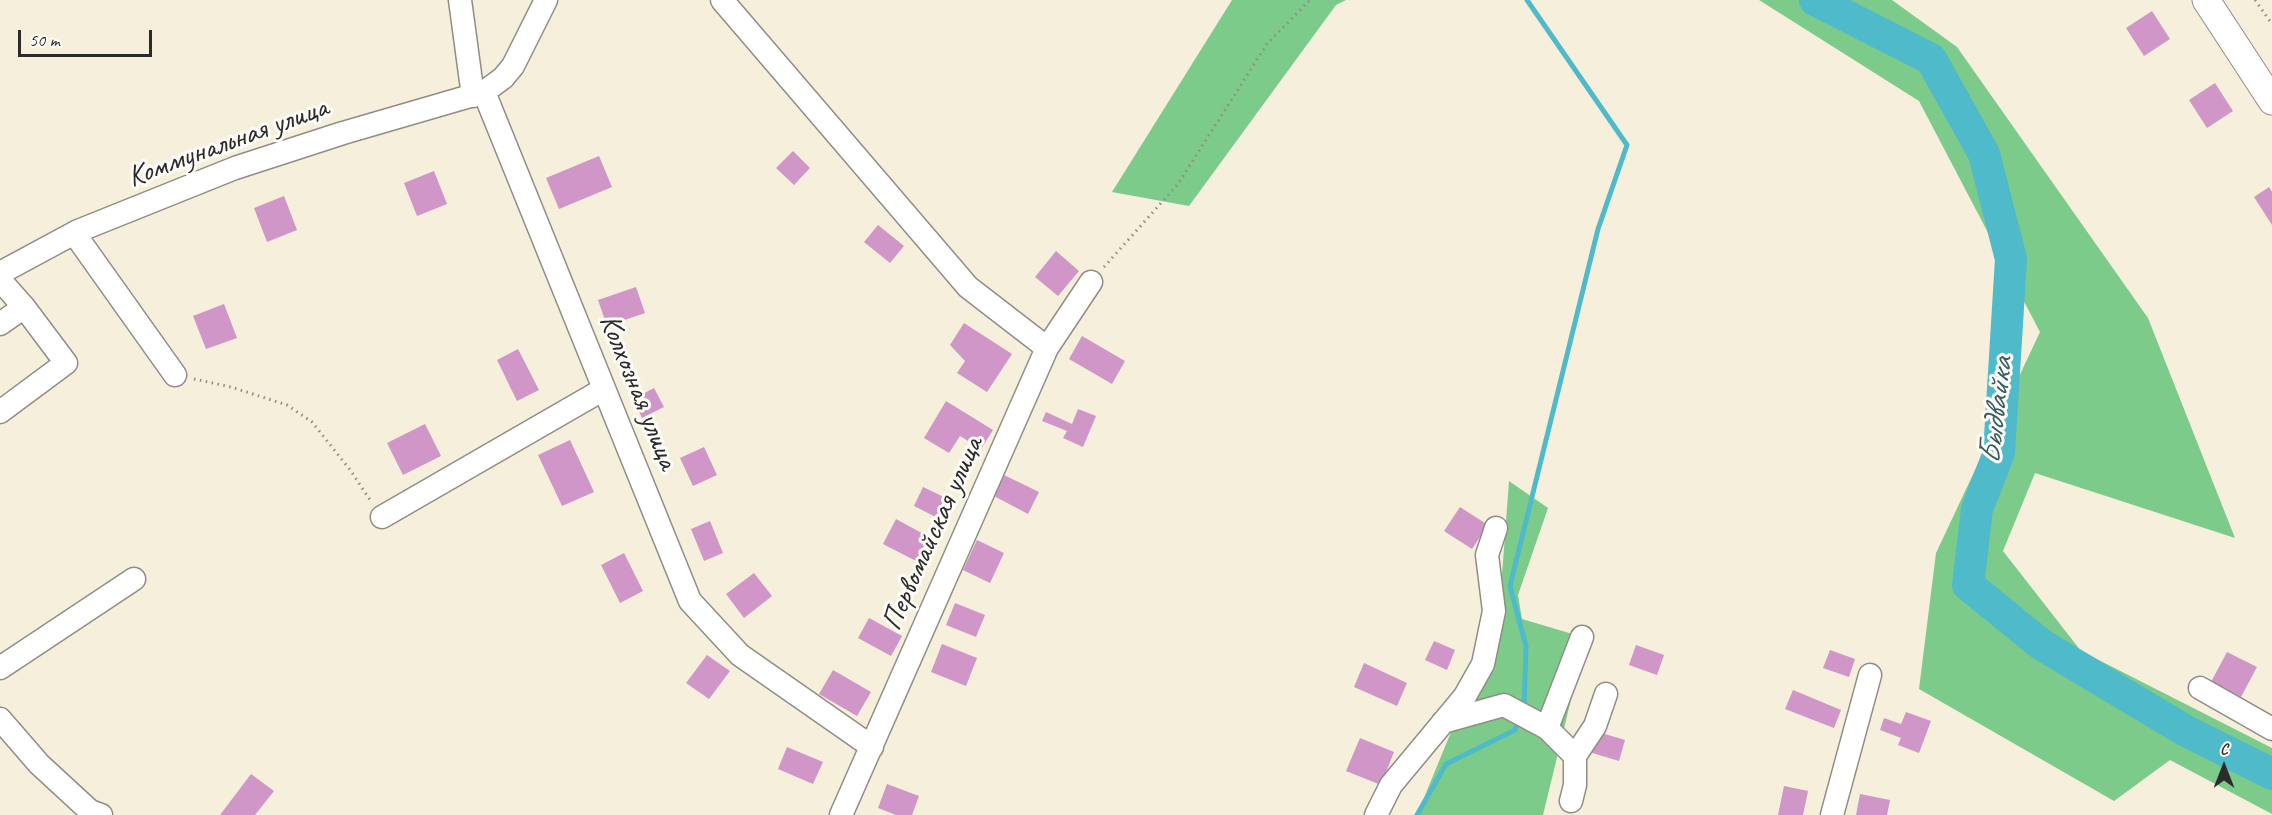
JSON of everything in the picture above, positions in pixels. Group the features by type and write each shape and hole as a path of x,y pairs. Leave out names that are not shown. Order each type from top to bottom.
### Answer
{"main road":[{"path":"2206,0 2272,101"}],"street":[{"name":"Колхозная улица","path":"460,0 479,94 604,389 690,602 740,655 872,747"},
{"path":"479,94 503,78 513,66 546,0"},
{"path":"722,0 968,287 1047,348"},
{"name":"Коммунальная улица","path":"0,273 75,233 235,168 343,133 479,94"},
{"path":"75,233 175,375"},
{"path":"0,280 24,307 66,363 0,412"},
{"name":"Первомайская улица","path":"841,815 1047,348 1091,282"},
{"path":"0,324 24,307"},
{"path":"382,517 604,389"},
{"path":"1376,815 1391,785 1465,696 1484,664 1494,611 1487,555 1496,528"},
{"path":"0,668 134,579"},
{"path":"1540,724 1582,637"},
{"path":"1832,815 1870,675"},
{"path":"2200,688 2272,729"},
{"path":"1571,801 1575,785 1575,756 1595,726 1606,694"},
{"path":"1443,722 1504,705 1540,724 1575,756"},
{"path":"0,719 39,764 90,811 101,815"}],"path":[{"path":"1091,282 1178,184 1267,44 1310,0"},
{"path":"2256,0 2272,24"},
{"path":"175,375 231,387 287,405 312,422 345,463 382,517"}],"green space":[{"path":"1232,0 1346,0 1336,5 1189,206 1112,192"},
{"path":"1759,0 1892,0 1957,47 2148,318 2235,538 2035,473 2003,551 2081,651 2272,748 2272,814 2170,760 2114,801 1919,689 1936,553 2040,332 1919,101"},
{"path":"1509,481 1548,508 1518,595 1522,619 1586,638 1543,815 1417,815 1499,615"}],"building":[{"path":"2152,11 2170,39 2144,56 2126,28"},
{"path":"2215,83 2233,111 2207,128 2189,100"},
{"path":"793,151 810,168 794,185 776,168"},
{"path":"599,156 612,187 559,209 546,178"},
{"path":"434,171 447,204 417,216 404,183"},
{"path":"2269,187 2272,192 2272,225 2254,197"},
{"path":"284,196 297,230 267,242 254,208"},
{"path":"878,225 904,246 890,263 864,242"},
{"path":"1056,251 1079,271 1058,296 1035,277"},
{"path":"636,287 645,313 607,326 598,300"},
{"path":"224,304 237,338 206,349 193,316"},
{"path":"964,323 1012,354 987,392 957,373 965,361 950,345"},
{"path":"1082,336 1125,361 1112,384 1069,359"},
{"path":"518,349 539,390 517,401 497,360"},
{"path":"654,388 664,407 642,418 633,399"},
{"path":"946,401 993,430 981,449 960,436 949,453 924,438"},
{"path":"1078,409 1096,416 1083,447 1063,438 1067,431 1042,421 1046,412 1072,424"},
{"path":"425,424 441,456 403,475 387,443"},
{"path":"570,440 594,492 562,506 538,455"},
{"path":"704,447 717,475 693,486 680,458"},
{"path":"1004,475 1039,492 1028,514 994,496"},
{"path":"923,487 946,498 936,517 914,506"},
{"path":"1460,507 1488,525 1472,549 1444,531"},
{"path":"896,519 929,537 916,561 883,544"},
{"path":"710,521 723,553 704,561 691,529"},
{"path":"977,540 1004,553 990,583 963,570"},
{"path":"624,553 643,591 620,603 601,565"},
{"path":"754,573 772,596 744,618 726,594"},
{"path":"955,603 985,615 976,637 946,625"},
{"path":"869,618 902,636 891,656 858,638"},
{"path":"1434,641 1455,650 1447,670 1425,660"},
{"path":"942,644 977,658 966,686 931,672"},
{"path":"1636,645 1664,655 1657,675 1629,665"},
{"path":"1830,650 1855,659 1849,677 1823,668"},
{"path":"2227,652 2257,667 2241,697 2211,682"},
{"path":"707,655 730,671 709,699 686,683"},
{"path":"1364,663 1407,683 1397,706 1354,687"},
{"path":"833,670 871,692 857,716 819,694"},
{"path":"1793,690 1841,710 1834,728 1785,709"},
{"path":"1906,712 1931,721 1919,753 1898,745 1901,738 1880,730 1884,718 1901,724"},
{"path":"1595,731 1625,740 1619,761 1589,752"},
{"path":"1360,738 1394,752 1381,785 1346,771"},
{"path":"787,747 823,762 813,784 778,769"},
{"path":"251,774 274,791 255,815 220,815"},
{"path":"887,784 919,796 912,815 896,815 878,808"},
{"path":"1784,786 1808,791 1803,815 1778,815"},
{"path":"1860,794 1890,800 1887,815 1856,815"}],"waterway":[{"path":"1524,709 1526,646 1510,586 1598,229 1627,145 1527,0"},
{"name":"Быдвайка","path":"1815,0 1931,59 1984,154 2011,259 1999,453 1977,509 1968,585 2042,645 2186,731 2272,774"},
{"path":"1417,815 1446,764 1515,730 1520,718"}]}
